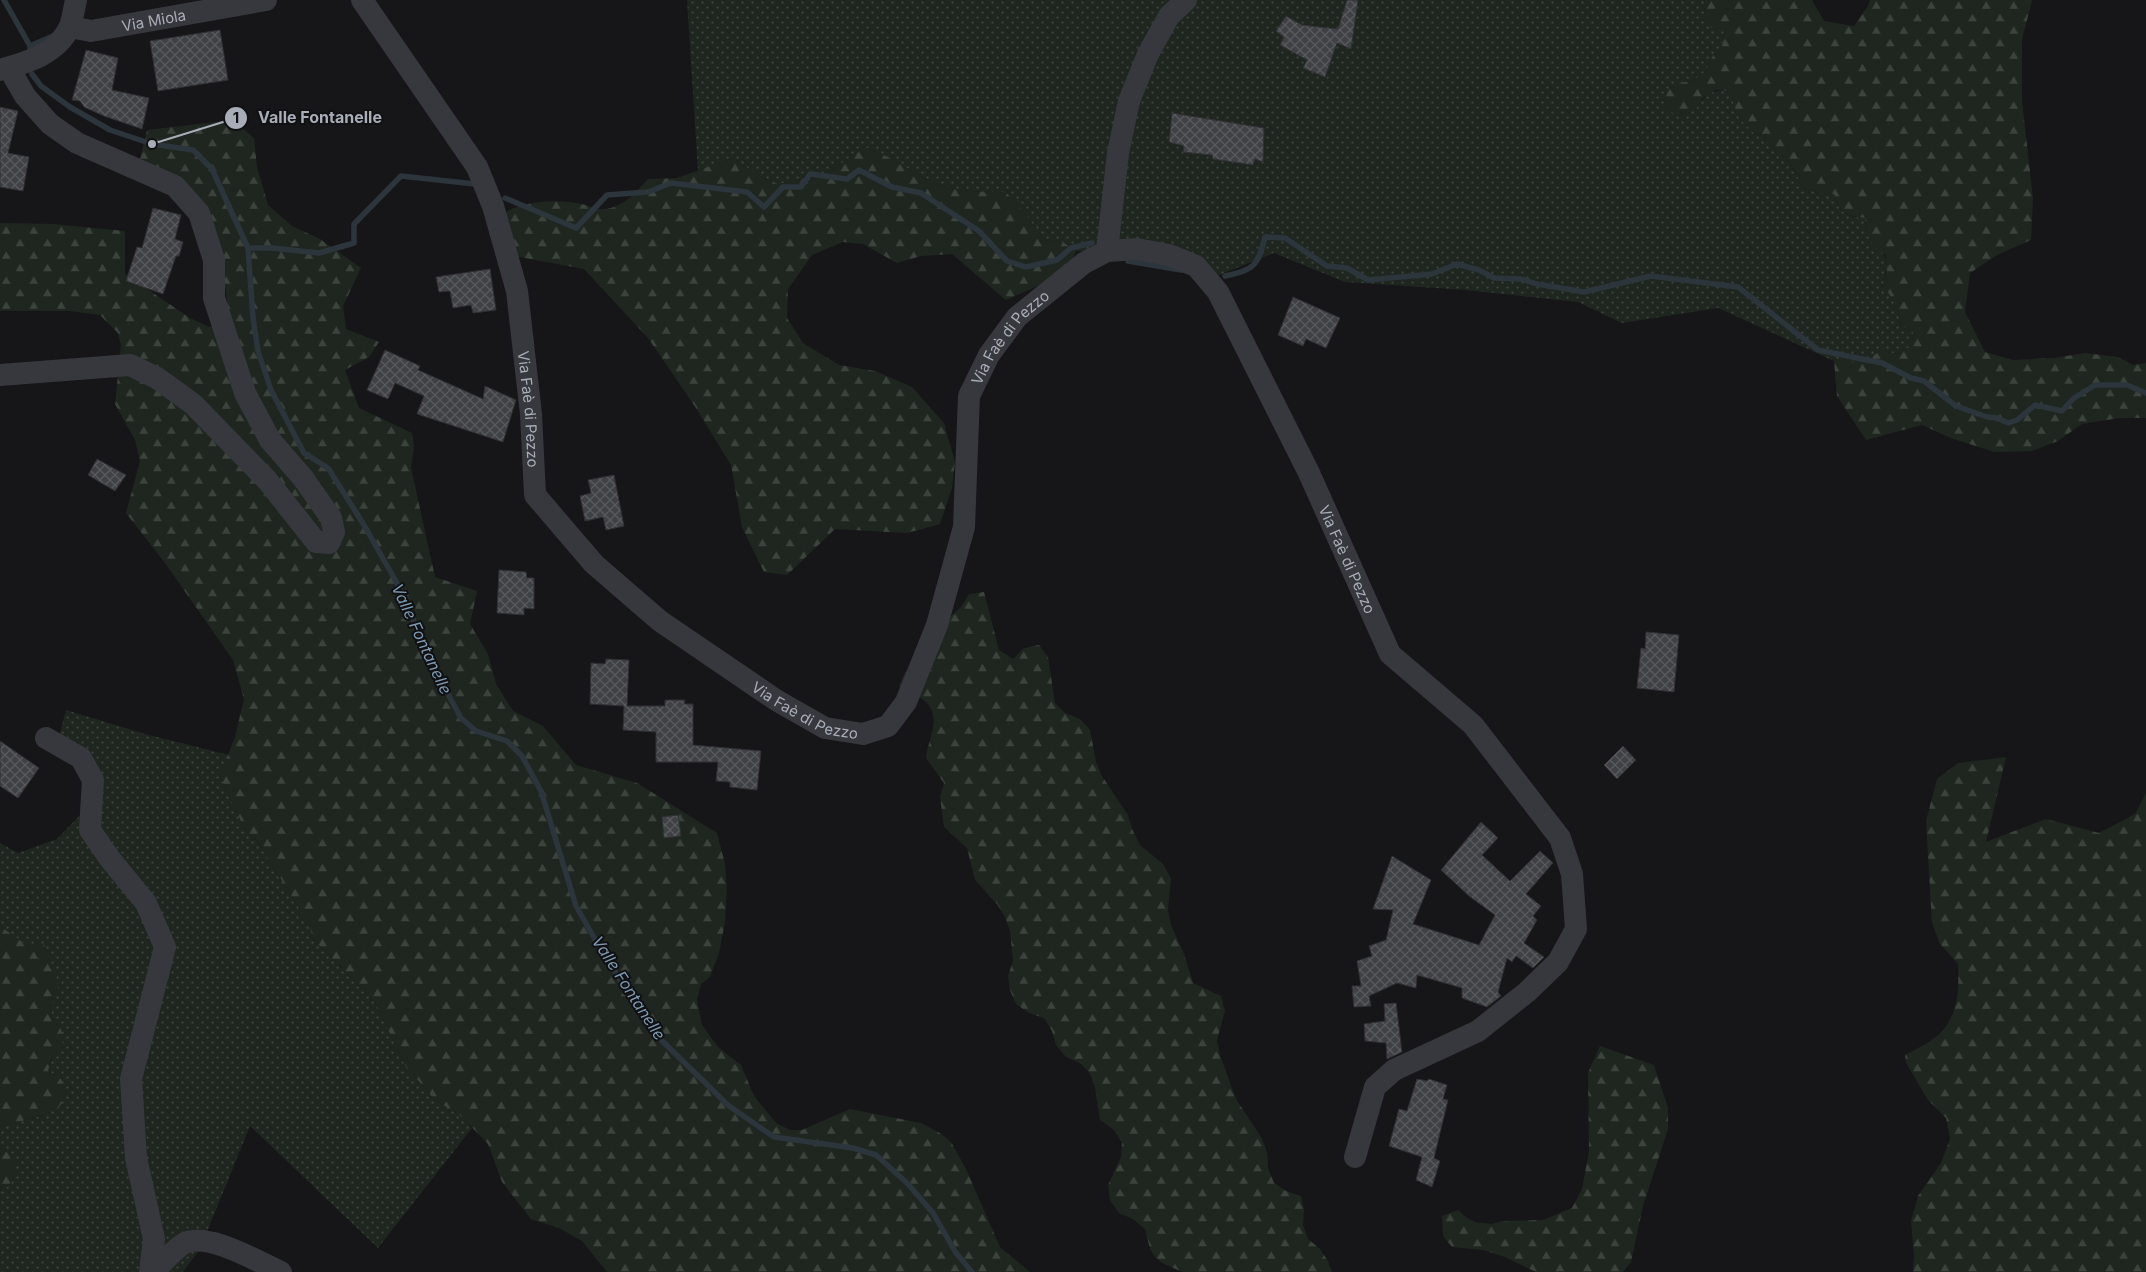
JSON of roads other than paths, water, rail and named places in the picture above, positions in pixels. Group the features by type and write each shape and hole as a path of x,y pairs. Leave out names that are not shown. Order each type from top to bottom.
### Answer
{"street":[{"path":"0,375 130,365 157,378 193,404 267,480 316,542 329,543 334,532 331,518 303,478 270,440 244,393 214,298 214,260 199,213 175,186 78,143 50,124 4,69 29,62 54,47 70,28 76,0"},
{"name":"Via Miola","path":"70,28 91,31 266,0"},
{"name":"Via Faè di Pezzo","path":"362,0 477,167 493,206 517,290 531,414 535,495 594,564 660,621 776,700 825,728 863,734 888,726 906,702 936,625 964,527 969,396 989,355 1017,317 1084,263 1107,252 1138,248 1169,255 1196,266 1218,292 1309,474 1390,654 1473,725 1560,838 1572,874 1576,929 1558,962 1527,992 1478,1032 1394,1070 1375,1087 1355,1157"},
{"path":"1107,252 1118,153 1129,101 1148,54 1169,16 1186,0"},
{"path":"46,738 81,758 93,780 90,830 110,859 146,903 165,946 132,1079 136,1158 154,1239 151,1272"},
{"path":"151,1272 185,1243 206,1240 281,1272"}],"waterway":[{"name":"Valle Fontanelle","path":"4,0 30,46 30,53"},
{"path":"30,46 53,36"},
{"name":"Valle Fontanelle","path":"32,74 41,86 70,107 110,130 152,144 193,150 212,169 248,248 253,318 258,351 271,390 304,453 328,468 364,525 407,601 423,648 461,718 476,731 507,741 522,756 541,791 576,906 604,955 655,1034 729,1106 774,1137 853,1148 876,1155 907,1183 933,1213 956,1253 972,1272"},
{"path":"505,198 576,228 607,195 648,192 671,183 747,192 764,207 783,187 801,187 810,174 847,179 859,170 892,187 921,193 979,231 1007,261 1026,267 1057,260 1071,248 1092,243"},
{"path":"248,248 272,248 319,253 354,243 354,224 401,176 475,184"},
{"path":"1225,276 1249,269 1257,261 1265,237 1285,238 1327,266 1347,268 1368,280 1432,274 1457,264 1479,270 1494,278 1521,279 1537,284 1584,292 1651,276 1738,287 1818,350 1882,363 1911,378 1924,381 1956,406 2008,423 2017,420 2035,405 2062,411 2074,398 2095,385 2127,385 2146,393"},
{"path":"1128,261 1181,270"}],"place":[{"name":"Valle Fontanelle","path":"152,144"}]}
